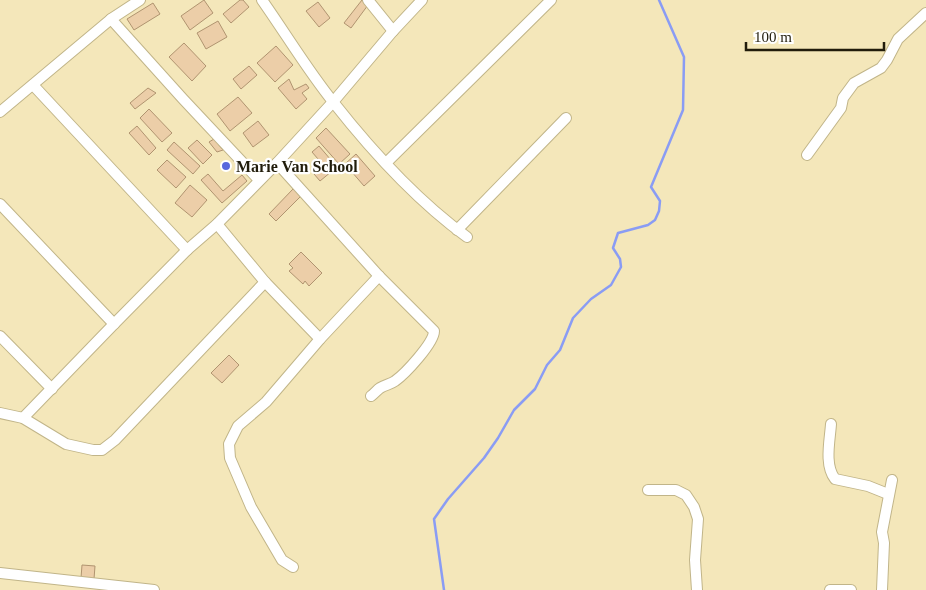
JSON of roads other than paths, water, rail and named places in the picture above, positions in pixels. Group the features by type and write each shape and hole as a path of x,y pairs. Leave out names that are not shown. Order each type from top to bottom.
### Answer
{"street":[{"path":"0,112 111,19 140,0"},
{"path":"262,0 333,102 386,163 422,199 457,230 468,237"},
{"path":"368,0 393,31"},
{"path":"23,418 187,250 217,224 277,163 422,0"},
{"path":"386,163 551,0"},
{"path":"807,155 841,108 843,98 854,83 881,68 898,38 926,13"},
{"path":"111,19 259,180"},
{"path":"33,85 187,250"},
{"path":"457,230 566,118"},
{"path":"277,163 379,276 434,332 434,337 430,343 394,382 381,388 371,396"},
{"path":"0,204 114,324"},
{"path":"217,224 265,282 320,339"},
{"path":"293,567 282,560 242,490 230,458 229,444 238,426 266,402 320,339 379,276"},
{"path":"0,413 23,418 66,444 102,450 115,440 265,282"},
{"path":"0,336 52,389"},
{"path":"831,424 829,460 832,475 836,479 868,486 888,494"},
{"path":"882,590 884,543 882,532 892,480"},
{"path":"648,490 676,490 686,495 694,507 698,519 695,560 697,590"},
{"path":"0,573 154,590"},
{"path":"830,590 850,590"}],"waterway":[{"path":"444,590 434,519 448,499 484,458 514,410 535,389 547,365 560,350 573,318 591,299 611,285 621,267 620,259 613,248 618,233 648,225 655,220 659,211 660,201 651,187 683,110 684,57 659,0"}],"place":[{"name":"Marie Van School","path":"226,166"}]}
